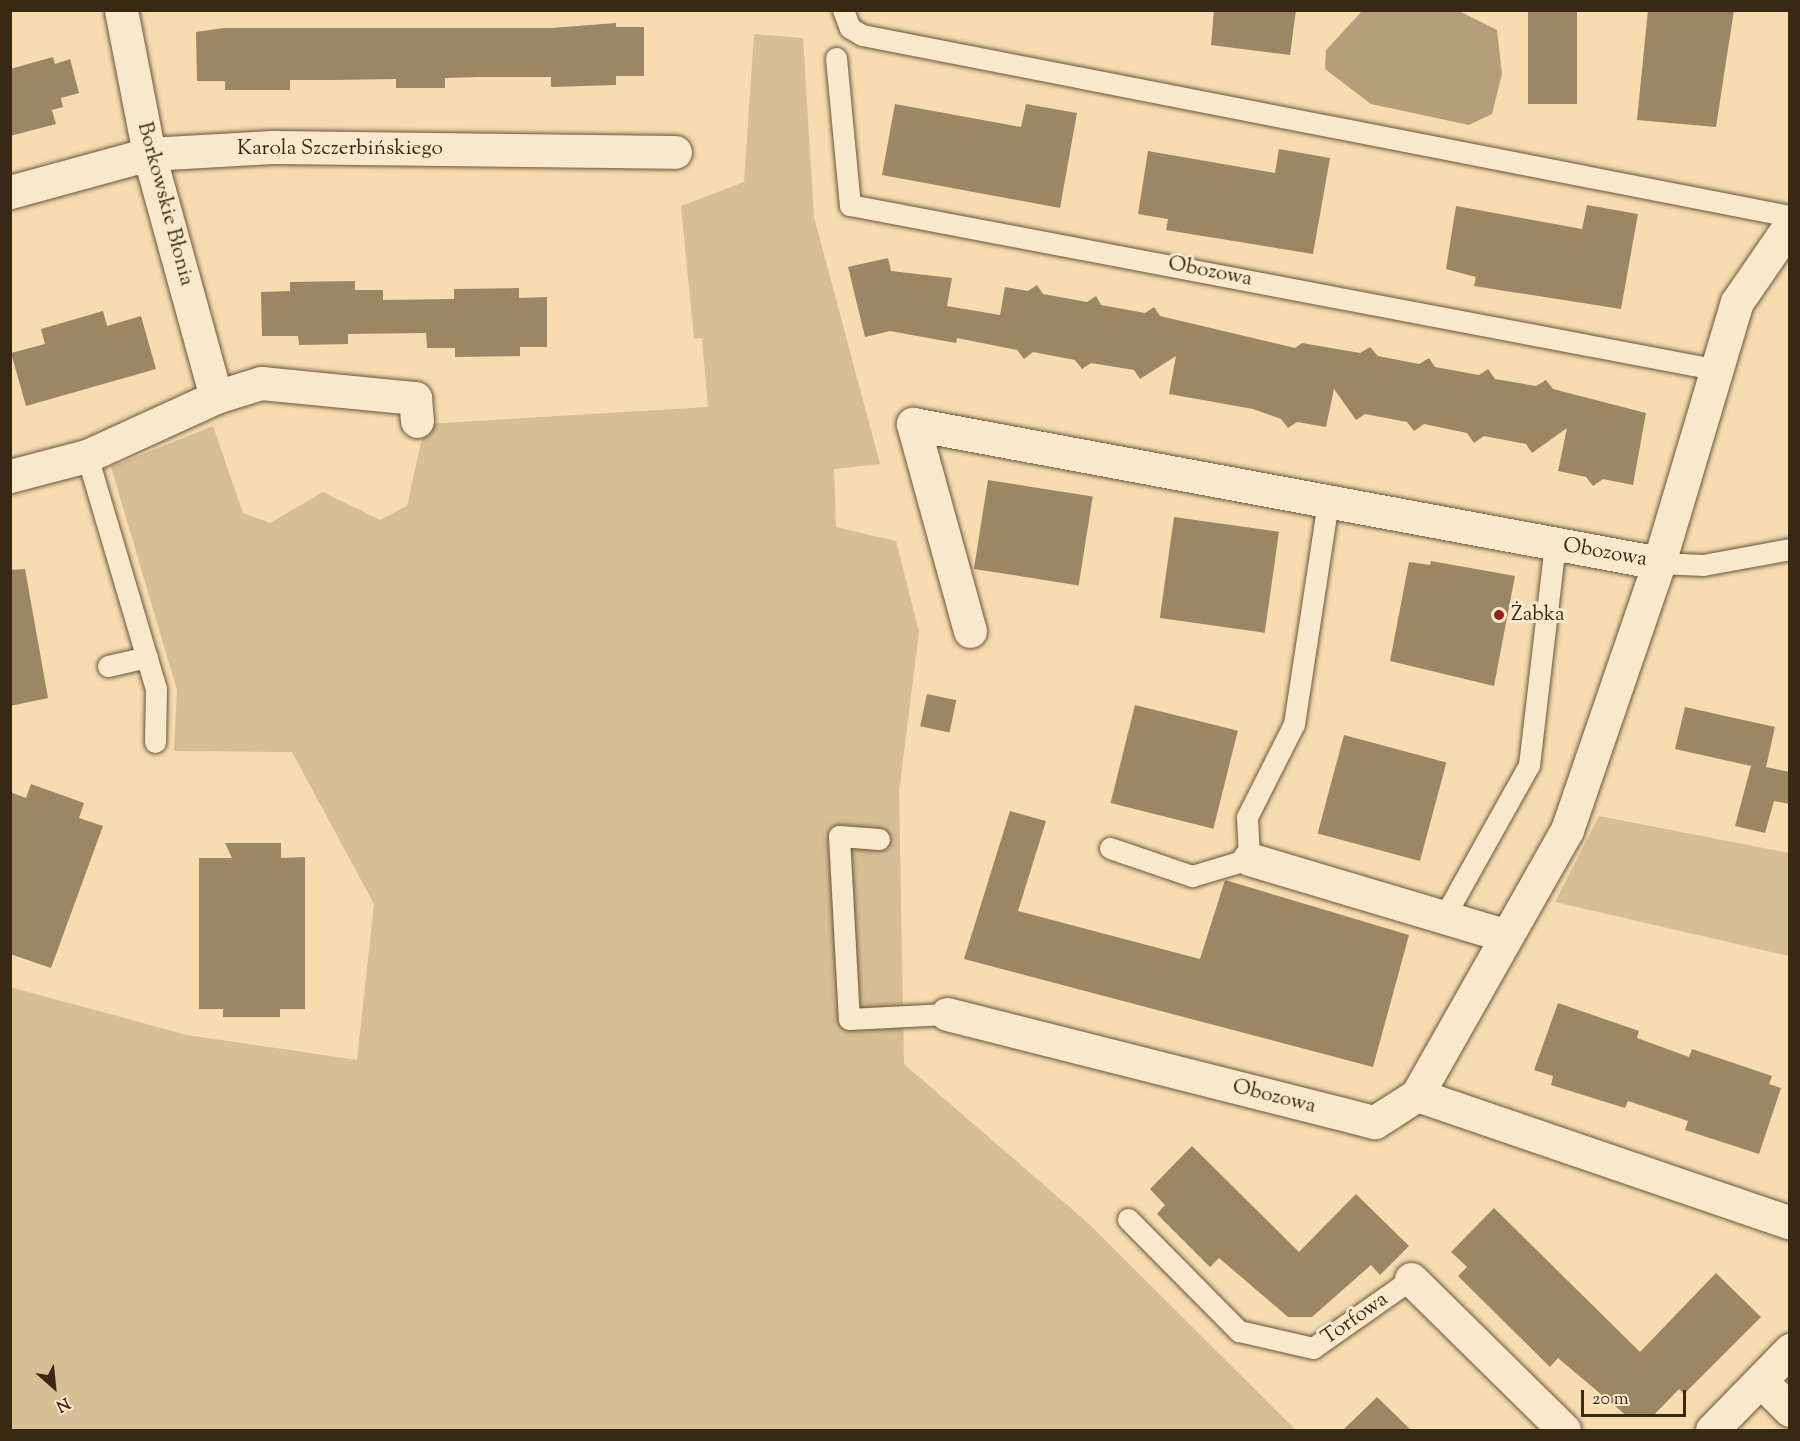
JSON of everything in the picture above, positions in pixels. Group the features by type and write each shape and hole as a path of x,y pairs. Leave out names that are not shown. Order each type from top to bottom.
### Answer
{"street":[{"name":"Borkowskie Błonia","path":"121,10 149,154 216,397"},
{"name":"Karola Szczerbińskiego","path":"10,192 149,154 272,147 675,152"},
{"name":"Obozowa","path":"947,1014 1376,1122 1417,1095 1567,830 1659,563 1714,369 1737,302 1790,225"},
{"path":"10,476 87,456 216,397 261,383 415,398 417,421"},
{"name":"Obozowa","path":"969,631 913,424 1659,563"},
{"path":"1249,859 1507,936"},
{"path":"1417,1095 1790,1223"},
{"name":"Torfowa","path":"1411,1279 1564,1431"},
{"path":"1712,1431 1790,1350"},
{"path":"1761,1381 1790,1410"}],"lane":[{"path":"843,10 850,28 862,35 1790,216"},
{"name":"Obozowa","path":"836,58 850,205 1714,369"},
{"path":"87,456 156,689 155,742"},
{"path":"1110,848 1192,876 1249,859 1246,817 1294,724 1328,502"},
{"path":"1444,917 1529,765 1555,544"},
{"name":"Obozowa","path":"1659,563 1703,565 1790,549"},
{"path":"108,666 147,657"},
{"path":"879,839 839,836 849,1019 947,1014"},
{"name":"Torfowa","path":"1128,1219 1239,1331 1313,1348 1411,1279"}],"shaded area":[{"path":"1457,10 1497,30 1502,74 1492,114 1469,125 1371,104 1325,69 1326,50 1362,11"},
{"path":"754,34 803,38 814,217 880,464 834,469 836,527 896,541 919,632 899,793 904,1064 1089,1224 1296,1430 11,1430 10,987 187,1035 357,1060 374,904 292,752 174,751 177,690 111,467 213,426 243,513 270,523 323,492 380,520 407,506 425,424 708,407 702,338 694,339 681,206 744,182"},
{"path":"1599,816 1789,853 1789,956 1555,902"}],"building":[{"path":"1214,10 1296,10 1290,55 1211,45"},
{"path":"1528,10 1577,10 1577,104 1528,104"},
{"path":"1648,10 1734,10 1716,127 1637,120"},
{"path":"616,23 616,27 644,27 644,76 616,76 616,85 551,87 551,77 481,77 445,78 445,88 396,88 396,79 290,80 290,90 225,90 225,81 197,81 196,32 224,28 551,28"},
{"path":"53,57 55,64 70,59 79,93 61,98 63,107 52,110 56,124 10,136 10,69"},
{"path":"895,104 1021,127 1026,104 1077,113 1060,208 882,175"},
{"path":"1279,149 1330,158 1313,254 1166,230 1168,219 1138,214 1148,151 1275,173"},
{"path":"1587,205 1638,214 1621,309 1474,286 1476,277 1446,269 1456,206 1582,229"},
{"path":"888,258 891,271 952,278 947,306 1000,315 1005,287 1028,291 1037,285 1043,294 1087,302 1096,296 1101,305 1145,313 1154,307 1160,316 1295,348 1302,343 1360,353 1370,347 1378,356 1419,364 1429,358 1435,367 1479,375 1488,369 1495,379 1536,386 1546,380 1553,389 1646,413 1633,485 1603,479 1593,486 1586,477 1558,471 1567,428 1532,453 1526,444 1484,436 1474,443 1467,433 1424,424 1414,431 1407,422 1365,414 1356,420 1334,389 1326,427 1297,422 1288,428 1281,419 1253,409 1169,394 1176,356 1140,379 1134,370 1091,363 1082,369 1075,360 1033,352 1024,359 1017,350 957,338 956,343 890,331 865,337 848,267"},
{"path":"355,281 355,290 383,290 383,300 454,299 454,289 519,288 519,298 547,297 547,347 520,347 520,356 455,357 455,348 427,348 426,333 348,334 348,344 299,345 298,336 262,336 261,292 290,291 290,282"},
{"path":"103,311 107,326 141,316 156,369 26,406 11,353 45,344 41,329"},
{"path":"988,480 1093,497 1079,585 974,569"},
{"path":"1174,517 1279,532 1265,633 1160,618"},
{"path":"1431,561 1515,576 1494,686 1390,661 1409,562 1430,565"},
{"path":"25,569 48,698 10,706 10,570"},
{"path":"927,694 956,700 949,733 920,726"},
{"path":"1135,705 1238,731 1213,829 1111,803"},
{"path":"1685,707 1775,727 1766,767 1790,772 1790,804 1774,801 1765,833 1735,826 1751,766 1675,749"},
{"path":"1344,735 1446,762 1420,861 1318,834"},
{"path":"31,784 84,803 79,818 103,826 51,968 10,954 10,792 26,798"},
{"path":"1010,811 1046,821 1018,911 1200,959 1225,880 1409,935 1373,1067 964,959"},
{"path":"225,843 281,843 281,858 305,857 305,1009 280,1009 280,1017 223,1017 223,1009 199,1009 199,858 232,858"},
{"path":"1558,1003 1639,1031 1637,1038 1689,1057 1692,1049 1772,1076 1769,1084 1781,1088 1759,1154 1685,1130 1688,1121 1628,1101 1625,1108 1551,1085 1553,1076 1534,1070"},
{"path":"1192,1146 1299,1252 1356,1194 1409,1246 1380,1275 1371,1265 1312,1317 1288,1317 1219,1258 1210,1267 1157,1214 1165,1205 1150,1189"},
{"path":"1494,1208 1640,1352 1716,1273 1761,1317 1684,1394 1679,1389 1652,1417 1628,1417 1558,1358 1550,1367 1458,1276 1467,1267 1451,1252"},
{"path":"1377,1397 1412,1431 1342,1431"}],"place":[{"name":"Żabka","path":"1499,615"}]}
